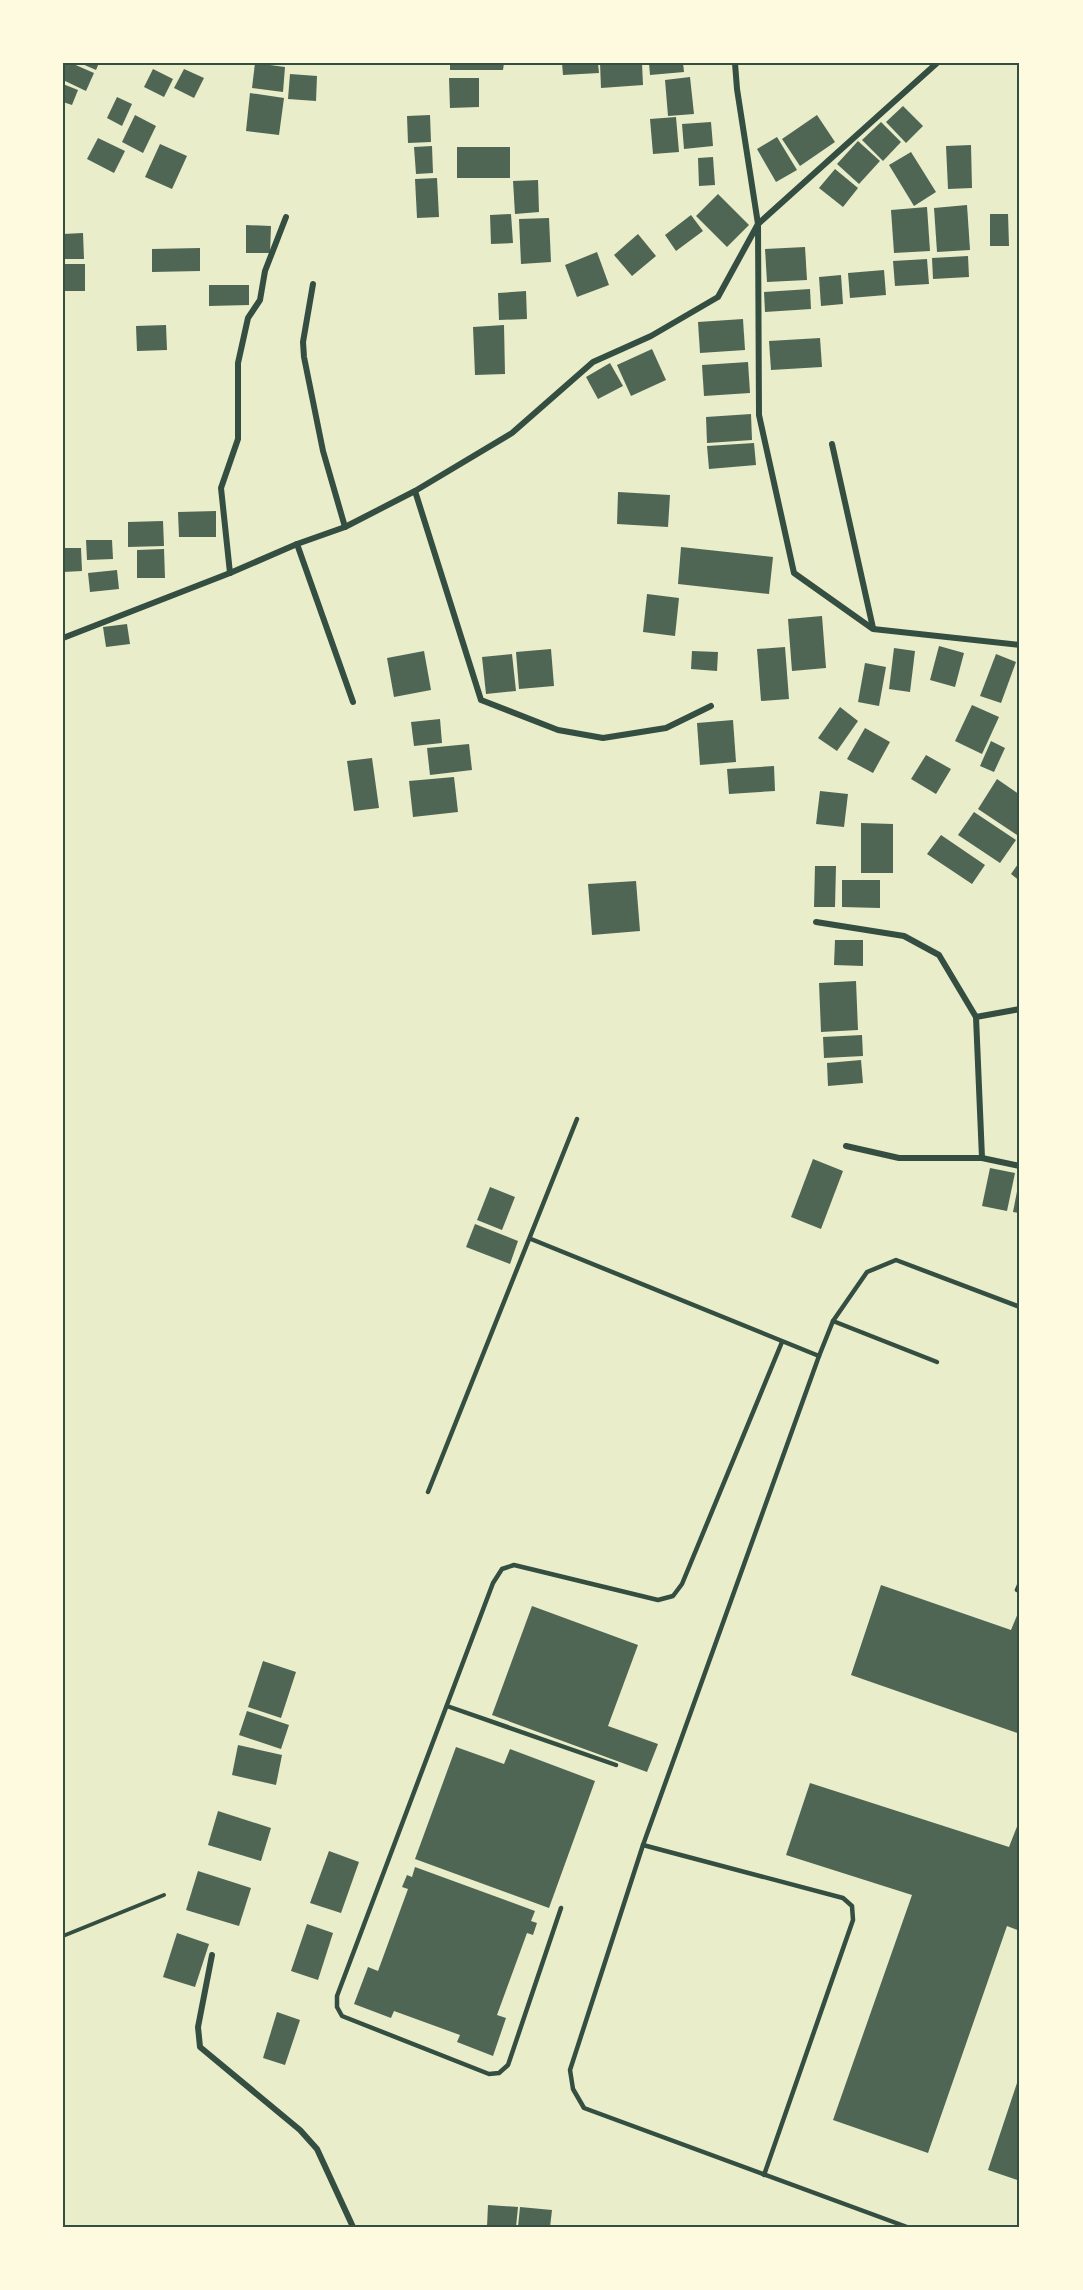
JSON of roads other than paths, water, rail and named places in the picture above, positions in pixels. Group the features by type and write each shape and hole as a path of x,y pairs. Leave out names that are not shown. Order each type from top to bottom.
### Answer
{"street":[{"path":"735,63 758,224 759,415 794,573 873,629 1020,645"},
{"path":"63,638 345,527 416,491 512,433 592,362 651,336 718,297 758,224 936,63"},
{"path":"230,573 221,488 238,439 238,363 248,318 260,300 265,271 286,217"},
{"path":"313,284 303,342 304,357 323,451 345,527"},
{"path":"832,444 873,629"},
{"path":"416,491 481,700 558,730 603,738 666,728 711,706"},
{"path":"297,544 353,702"},
{"path":"816,922 904,936 939,955 976,1017 982,1158"},
{"path":"976,1017 1020,1009"},
{"path":"846,1146 899,1158 982,1158 1020,1166"},
{"path":"212,1955 198,2027 200,2047 300,2130 317,2149 353,2227"}],"lane":[{"path":"428,1492 577,1119"},
{"path":"531,1239 819,1356"},
{"path":"907,2227 584,2108 573,2089 570,2070 643,1845 833,1321 867,1272 896,1260 1020,1306"},
{"path":"833,1321 938,1362"},
{"path":"561,1908 508,2065 498,2073 489,2074 342,2016 337,1996 493,1583 502,1569 514,1565 658,1600 673,1596 682,1584 782,1342"},
{"path":"1017,1590 1020,1582"},
{"path":"447,1706 616,1765"},
{"path":"643,1845 843,1898 852,1906 853,1920 764,2175"}]}
